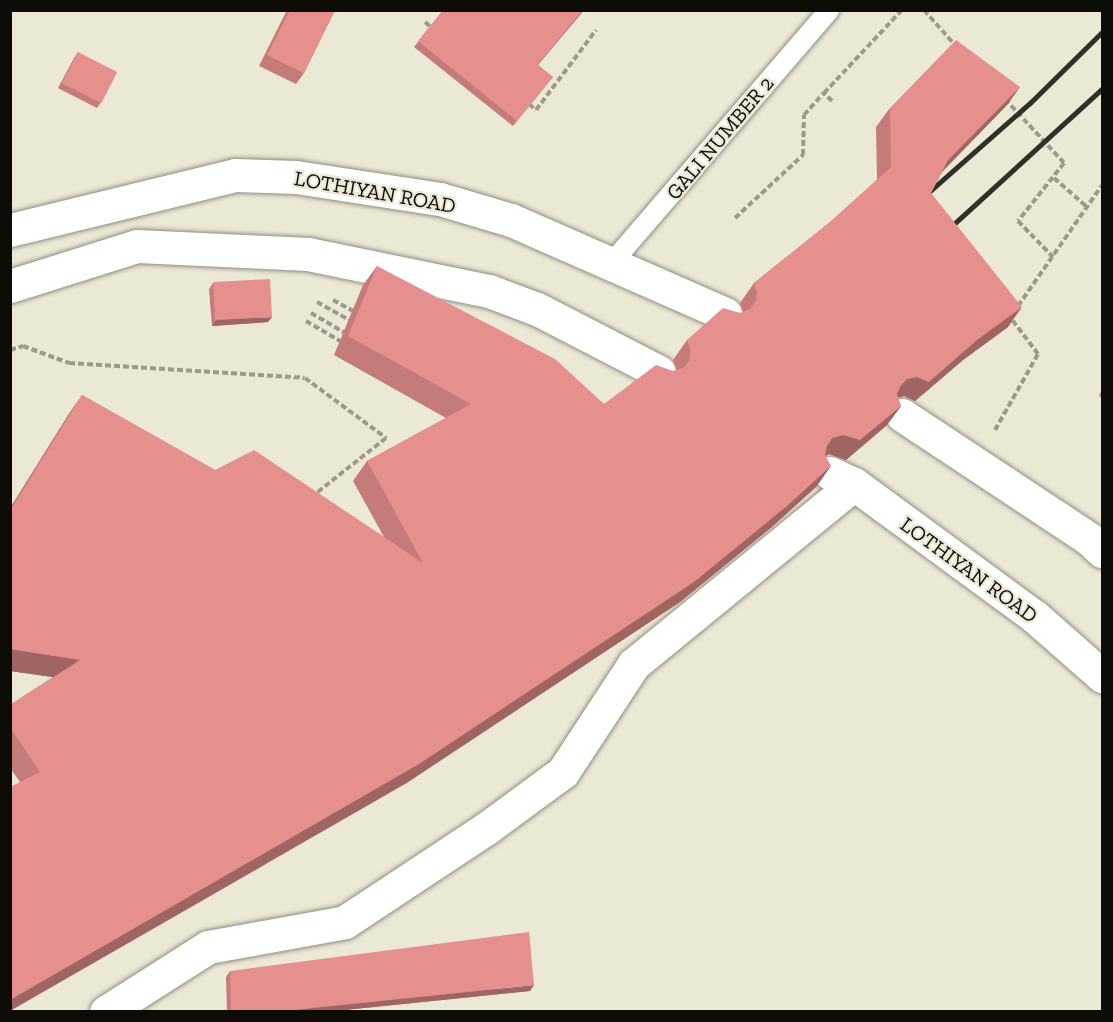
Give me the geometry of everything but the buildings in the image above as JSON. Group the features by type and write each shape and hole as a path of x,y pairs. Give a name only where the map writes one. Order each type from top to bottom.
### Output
{"main road":[{"name":"LOTHIYAN ROAD","path":"10,230 235,176 296,177 440,199 530,228 725,314"},
{"path":"10,286 137,246 308,254 489,291 537,309 659,372"},
{"path":"902,416 1089,539 1102,551"},
{"name":"LOTHIYAN ROAD","path":"106,1011 208,947 345,922 487,828 563,772 634,664 842,479 1034,616 1102,676"}],"lane":[{"name":"GALI NUMBER 2","path":"610,265 829,10"}],"path":[{"path":"735,218 803,155 804,115 902,10"},
{"path":"924,10 957,47 950,53"},
{"path":"425,22 442,36"},
{"path":"520,97 536,110 596,30"},
{"path":"824,93 831,101"},
{"path":"1003,97 1064,163 1018,220 1053,257"},
{"path":"1054,177 1087,207"},
{"path":"975,465 1038,354 1010,317 1102,185"},
{"path":"332,299 362,317"},
{"path":"317,302 358,325"},
{"path":"311,313 352,336"},
{"path":"306,321 346,345"},
{"path":"10,350 23,346 69,363 305,378 386,438 315,494"}],"railway":[{"path":"921,199 1030,103 1102,32"},
{"path":"943,234 1102,89"}]}
